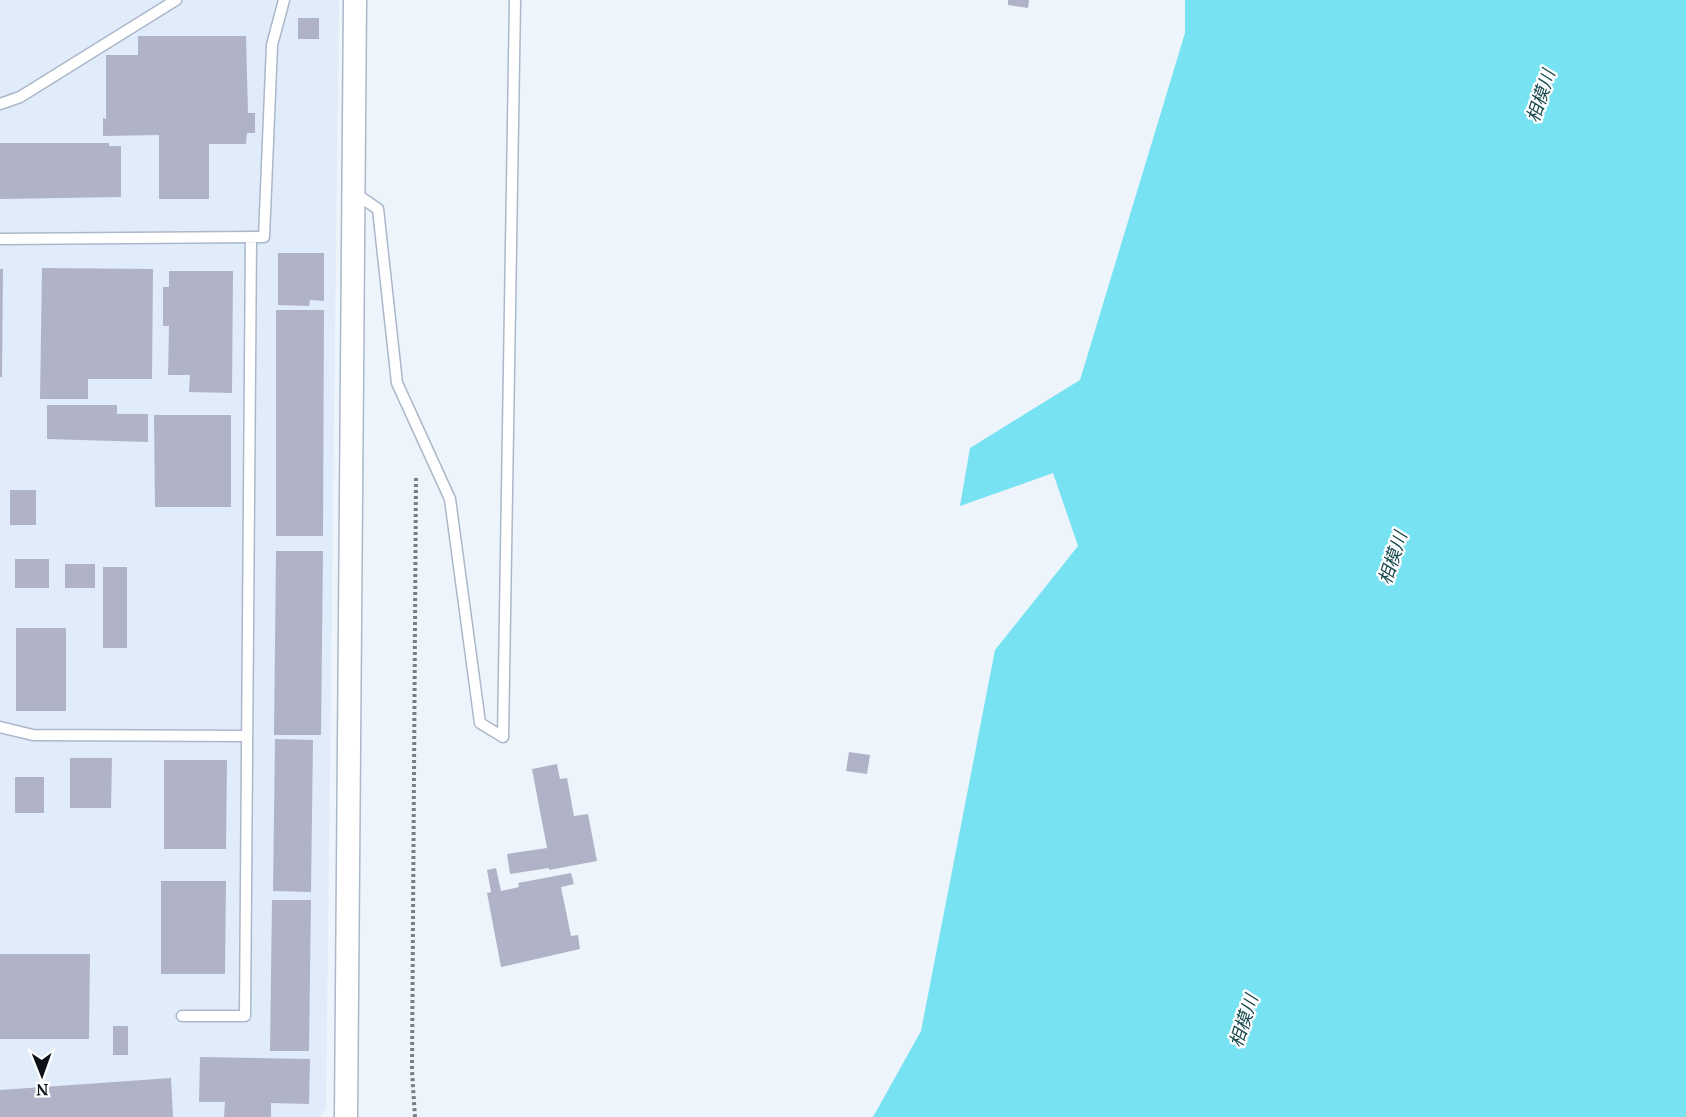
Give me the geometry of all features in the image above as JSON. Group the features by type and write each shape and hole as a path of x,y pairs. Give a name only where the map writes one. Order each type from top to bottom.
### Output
{"street":[{"path":"346,1117 355,0"}],"lane":[{"path":"0,104 20,98 177,0"},
{"path":"0,239 264,237 272,45 284,0"},
{"path":"353,192 378,209 397,382 450,499 480,723 503,737 515,0"},
{"path":"182,1016 245,1016 251,237"},
{"path":"0,727 33,735 247,736"}],"path":[{"path":"415,1117 412,1059 416,473"}],"shaded area":[{"path":"0,0 339,0 326,1108 320,1117 0,1117"}],"water":[{"name":"相模川","path":"1185,0 1686,0 1686,1117 873,1117 921,1031 995,650 1078,546 1053,473 960,506 970,448 1080,380 1185,33"}],"building":[{"path":"1008,0 1029,0 1028,8 1008,5"},
{"path":"298,18 319,18 319,39 298,39"},
{"path":"138,36 246,36 248,113 255,113 255,133 247,133 246,144 209,144 209,199 159,199 159,135 103,136 103,118 106,119 106,55 138,55"},
{"path":"0,143 109,143 109,146 121,146 121,197 0,199"},
{"path":"278,253 324,253 324,301 310,300 309,306 278,305"},
{"path":"42,268 153,269 152,379 88,379 88,399 40,399"},
{"path":"0,269 3,269 2,377 0,377"},
{"path":"169,271 233,271 232,393 189,392 190,375 168,375 169,326 163,326 163,287 169,287"},
{"path":"276,310 324,310 323,536 276,536"},
{"path":"47,405 117,405 117,414 148,414 148,442 47,439"},
{"path":"154,415 231,415 231,507 155,507"},
{"path":"10,490 36,490 36,525 10,525"},
{"path":"276,551 323,551 321,735 274,735"},
{"path":"15,559 49,559 49,588 15,588"},
{"path":"65,564 95,564 95,588 65,588"},
{"path":"103,567 127,567 127,648 103,648"},
{"path":"16,628 66,628 66,711 16,711"},
{"path":"275,739 313,740 311,892 273,891"},
{"path":"849,752 870,755 867,774 846,771"},
{"path":"70,758 112,758 111,808 70,808"},
{"path":"164,760 227,760 226,849 164,849"},
{"path":"557,764 560,779 567,778 574,816 588,814 597,861 549,870 549,868 510,874 507,854 547,848 532,769"},
{"path":"15,777 44,777 44,813 15,813"},
{"path":"496,868 501,891 519,887 518,883 571,873 574,884 561,887 571,936 578,935 580,949 501,967 487,893 491,892 487,870"},
{"path":"161,881 226,881 225,974 161,974"},
{"path":"272,900 311,900 309,1051 270,1051"},
{"path":"0,954 90,954 89,1039 0,1039"},
{"path":"113,1026 128,1026 128,1055 113,1055"},
{"path":"200,1057 310,1059 309,1104 271,1103 271,1117 224,1117 225,1102 199,1102"},
{"path":"171,1078 173,1117 0,1117 0,1090"}]}
